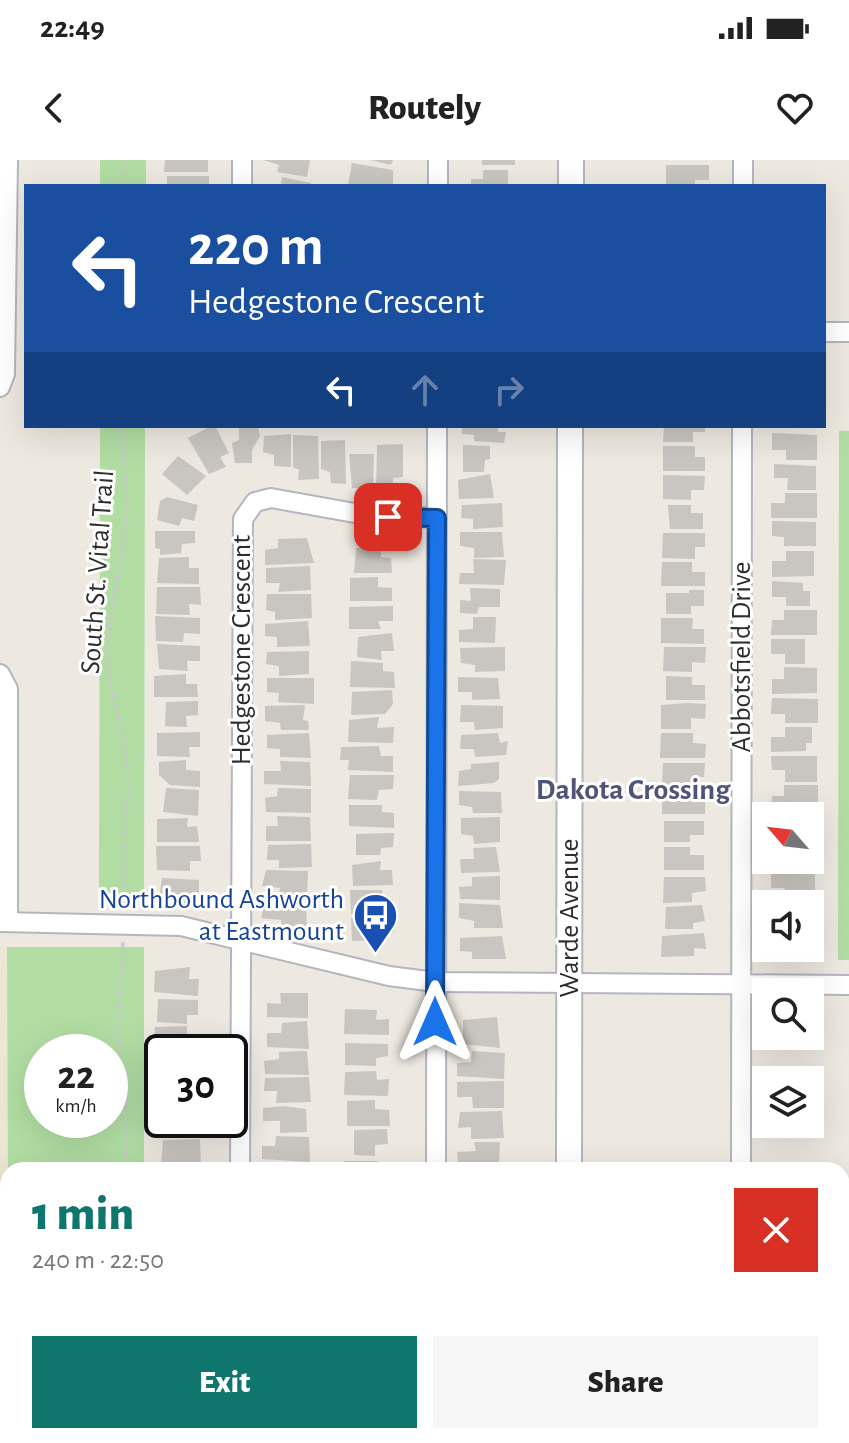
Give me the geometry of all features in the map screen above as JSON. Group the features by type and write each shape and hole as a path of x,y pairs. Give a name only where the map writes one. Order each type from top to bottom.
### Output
{"main road":[{"path":"571,160 571,184"},
{"name":"Warde Avenue","path":"569,1162 570,428"}],"street":[{"path":"0,387 5,374 11,277 8,160"},
{"path":"242,160 242,184"},
{"path":"438,160 438,184"},
{"path":"743,160 743,184"},
{"path":"826,332 849,332"},
{"path":"436,1162 437,428"},
{"name":"Abbotsfield Drive","path":"741,1162 742,428"},
{"name":"Hedgestone Crescent","path":"239,939 244,514 255,502 271,498 366,515 437,518"},
{"path":"0,674 8,689 4,718 4,922 161,923 389,976 435,982 849,985"},
{"path":"239,939 240,1162"}],"path":[{"path":"120,184 125,160"},
{"name":"South St. Vital Trail","path":"121,428 128,509 108,638 109,677 126,751 129,788 124,829 124,910"},
{"path":"123,934 118,1035 127,1113 126,1162"}],"shaded area":[{"path":"0,947 7,947 8,1162 0,1162"}],"green space":[{"path":"100,160 146,160 146,184 100,184"},
{"path":"100,428 145,428 144,897 99,897"},
{"path":"839,431 849,431 849,960 838,960"},
{"path":"7,947 144,947 144,1162 8,1162"}],"building":[{"path":"165,160 208,160 208,172 164,172"},
{"path":"263,160 310,160 307,177 277,172 279,165"},
{"path":"370,160 393,160 391,165"},
{"path":"482,160 515,160 515,165 482,165"},
{"path":"352,163 393,170 393,184 348,184"},
{"path":"666,165 709,165 709,180 695,180 695,184 666,184"},
{"path":"483,170 508,170 508,184 471,184 471,179 483,179"},
{"path":"167,176 209,176 209,184 167,184"},
{"path":"282,177 311,183 311,184 281,184"},
{"path":"207,428 216,428 229,453 220,457 226,467 209,474 188,438"},
{"path":"239,428 258,428 260,436 252,450 252,463 235,463 232,443 239,440"},
{"path":"462,428 498,428 498,432 506,432 504,443 474,441 474,435 462,434"},
{"path":"664,428 705,428 705,432 693,432 693,442 663,442"},
{"path":"772,433 817,435 817,460 786,460 786,450 772,450"},
{"path":"291,434 291,467 274,466 274,455 263,452 264,436"},
{"path":"293,435 318,436 319,479 298,480 299,470 293,467"},
{"path":"345,440 346,484 331,483 330,472 321,469 321,441"},
{"path":"403,444 403,477 393,478 392,490 376,488 377,445"},
{"path":"463,445 490,446 490,459 485,460 484,472 463,472"},
{"path":"663,446 695,446 695,457 705,457 705,471 663,471"},
{"path":"349,454 374,454 373,489 352,488"},
{"path":"178,456 206,476 187,495 162,474"},
{"path":"774,464 816,466 816,490 787,490 788,478 774,478"},
{"path":"490,474 494,498 459,499 458,480"},
{"path":"663,475 705,476 704,490 691,490 691,500 663,499"},
{"path":"785,493 817,493 817,518 771,518 771,503 785,503"},
{"path":"167,497 198,505 194,521 182,518 179,526 157,520 160,501"},
{"path":"502,503 503,527 473,529 473,519 461,518 462,505"},
{"path":"668,505 691,505 691,513 703,513 703,529 670,529"},
{"path":"772,521 816,522 816,546 784,546 784,537 772,536"},
{"path":"155,531 195,531 195,543 182,544 181,553 160,555 160,549 155,548"},
{"path":"460,532 502,532 504,557 474,558 474,548 460,546"},
{"path":"663,533 705,533 705,547 695,547 695,559 662,558"},
{"path":"307,538 314,563 265,565 265,550 278,548 278,539"},
{"path":"381,546 381,557 391,558 392,573 354,573 356,548"},
{"path":"786,551 814,551 814,576 772,577 772,561 786,561"},
{"path":"189,557 189,568 199,568 199,584 157,583 159,558"},
{"path":"473,559 506,560 504,585 459,584 460,573 474,573"},
{"path":"662,562 692,562 692,572 705,572 705,586 661,586"},
{"path":"310,566 311,590 278,592 280,583 266,583 266,568"},
{"path":"378,577 378,587 392,588 392,601 350,601 350,578"},
{"path":"772,581 803,583 803,591 810,591 810,606 786,606 786,597 772,597"},
{"path":"157,587 200,587 201,605 189,604 190,615 156,614"},
{"path":"470,588 500,589 500,607 479,607 477,614 460,613 460,600 471,601"},
{"path":"689,590 704,590 704,606 691,606 691,614 666,614 666,593 689,593"},
{"path":"267,594 311,594 312,618 275,620 275,612 266,610"},
{"path":"393,606 393,621 378,621 381,629 349,629 349,607"},
{"path":"784,610 817,610 817,635 771,635 772,620 784,620"},
{"path":"155,616 200,618 200,634 184,633 183,642 156,641"},
{"path":"473,617 496,617 495,643 459,642 459,630 473,629"},
{"path":"661,618 693,618 692,629 704,629 704,644 661,643"},
{"path":"308,621 310,646 277,647 277,637 265,636 265,624"},
{"path":"392,633 394,651 381,651 382,660 357,657 358,637"},
{"path":"771,639 805,639 805,664 785,664 785,654 771,654"},
{"path":"157,644 200,646 200,661 187,661 188,671 159,669"},
{"path":"505,647 505,671 475,672 475,665 461,663 460,648"},
{"path":"664,647 706,647 705,663 692,662 692,672 663,671"},
{"path":"309,651 309,674 279,676 279,666 266,664 267,652"},
{"path":"351,661 383,663 383,671 394,672 395,688 350,687"},
{"path":"784,667 817,668 817,693 772,694 772,679 784,679"},
{"path":"186,674 186,684 197,684 198,697 154,697 154,676"},
{"path":"666,676 692,677 692,685 705,685 705,700 666,700"},
{"path":"458,677 498,678 500,699 472,700 472,692 458,692"},
{"path":"267,678 314,678 314,704 278,702 279,693 267,692"},
{"path":"392,690 393,704 385,714 351,715 352,692"},
{"path":"772,698 818,699 818,723 785,723 785,714 771,714"},
{"path":"198,701 198,715 186,716 187,727 165,726 166,702"},
{"path":"706,704 705,719 691,718 691,729 661,729 661,705"},
{"path":"305,705 303,720 308,721 309,730 281,730 280,723 265,721 265,706"},
{"path":"461,705 503,706 503,728 475,730 474,722 460,722"},
{"path":"379,717 377,728 394,727 393,743 348,742 349,720"},
{"path":"785,727 812,727 812,743 806,743 806,751 771,752 771,737 785,737"},
{"path":"200,732 200,747 189,747 190,757 157,756 157,733"},
{"path":"309,733 311,758 280,757 280,749 267,748 267,735"},
{"path":"498,733 500,743 508,741 506,755 475,757 474,749 460,749 461,735"},
{"path":"661,733 693,733 693,743 706,744 705,758 660,758"},
{"path":"379,746 381,756 393,756 393,772 348,770 349,760 340,760 341,747"},
{"path":"771,756 817,756 817,782 785,782 785,770 772,770"},
{"path":"186,760 186,770 200,771 200,787 170,785 159,775 159,762"},
{"path":"280,761 310,762 311,786 264,784 264,771 281,771"},
{"path":"499,762 499,779 494,783 458,786 459,771 471,769 471,764"},
{"path":"663,763 705,763 704,777 691,777 691,786 662,786"},
{"path":"350,775 394,775 393,789 379,790 377,800 348,799"},
{"path":"784,785 818,785 818,802 772,802 772,796 784,796"},
{"path":"166,788 199,790 198,816 163,812"},
{"path":"278,788 311,789 311,813 266,812 265,798 277,796"},
{"path":"459,791 501,792 502,813 473,813 472,807 459,805"},
{"path":"662,791 691,791 691,798 705,798 705,814 662,814"},
{"path":"349,805 382,805 382,812 394,813 394,828 349,826"},
{"path":"277,816 310,817 311,841 266,841 266,826 278,826"},
{"path":"500,817 500,842 474,844 473,836 461,834 461,818"},
{"path":"188,818 187,827 197,826 199,842 157,842 157,819"},
{"path":"664,821 704,821 704,835 690,835 690,842 664,842"},
{"path":"394,833 393,847 381,848 380,855 356,855 356,834"},
{"path":"311,844 312,867 279,868 279,860 267,860 268,845"},
{"path":"156,846 200,846 201,861 190,861 190,871 157,870"},
{"path":"496,847 500,872 461,873 460,859 474,859 473,848"},
{"path":"664,847 690,847 690,855 704,855 704,870 664,870"},
{"path":"381,861 380,870 392,870 393,885 353,886 352,865"},
{"path":"266,870 308,871 307,896 279,895 280,888 262,886"},
{"path":"771,874 815,874 815,890 771,888"},
{"path":"500,876 500,900 460,899 459,887 472,886 472,877"},
{"path":"664,877 705,877 706,891 692,893 692,902 663,903"},
{"path":"162,878 199,880 199,896 188,896 187,904 159,899"},
{"path":"350,890 382,890 382,899 393,899 392,914 351,914"},
{"path":"265,903 306,904 307,931 282,927 281,920 261,918"},
{"path":"459,903 500,905 503,928 474,928 474,921 459,918"},
{"path":"702,905 705,921 693,923 693,929 665,929 666,907"},
{"path":"393,917 394,932 381,932 383,940 352,941 351,918"},
{"path":"704,933 706,949 694,948 694,956 661,957 662,936"},
{"path":"502,936 506,959 472,959 472,952 460,951 460,938"},
{"path":"190,967 189,979 199,979 198,996 154,992 155,971"},
{"path":"280,993 308,993 308,1018 267,1017 267,1003 281,1004"},
{"path":"158,999 198,1000 198,1015 187,1015 187,1024 157,1022"},
{"path":"345,1009 377,1010 376,1020 389,1019 389,1035 344,1034"},
{"path":"497,1017 500,1048 463,1044 463,1020"},
{"path":"307,1021 309,1049 267,1047 267,1033 281,1033 282,1023"},
{"path":"187,1026 187,1034 154,1034 155,1027"},
{"path":"345,1043 388,1044 388,1056 376,1058 376,1066 345,1065"},
{"path":"307,1051 309,1075 265,1074 264,1061 279,1059 279,1052"},
{"path":"472,1051 505,1053 504,1079 457,1076 457,1063 471,1062"},
{"path":"376,1071 377,1080 389,1079 388,1096 344,1095 345,1072"},
{"path":"309,1077 311,1102 276,1103 277,1091 264,1091 265,1078"},
{"path":"504,1081 504,1108 473,1108 472,1097 457,1097 457,1082"},
{"path":"375,1100 375,1109 389,1110 390,1126 347,1126 347,1101"},
{"path":"284,1106 306,1109 307,1132 280,1133 280,1121 263,1121 263,1108"},
{"path":"502,1111 504,1138 471,1139 471,1127 458,1128 460,1112"},
{"path":"387,1129 388,1144 375,1145 375,1156 354,1155 354,1130"},
{"path":"276,1136 309,1137 310,1162 262,1159 262,1146 275,1146"},
{"path":"200,1139 201,1162 161,1162 163,1140"},
{"path":"474,1142 500,1142 499,1162 458,1162 457,1152 476,1151"}],"place":[{"name":"Northbound Ashworth at Eastmount","path":"375,955"}],"district":[{"name":"Dakota Crossing","path":"633,790"}],"route":[{"path":"388,517 437,518 435,1022"}]}
